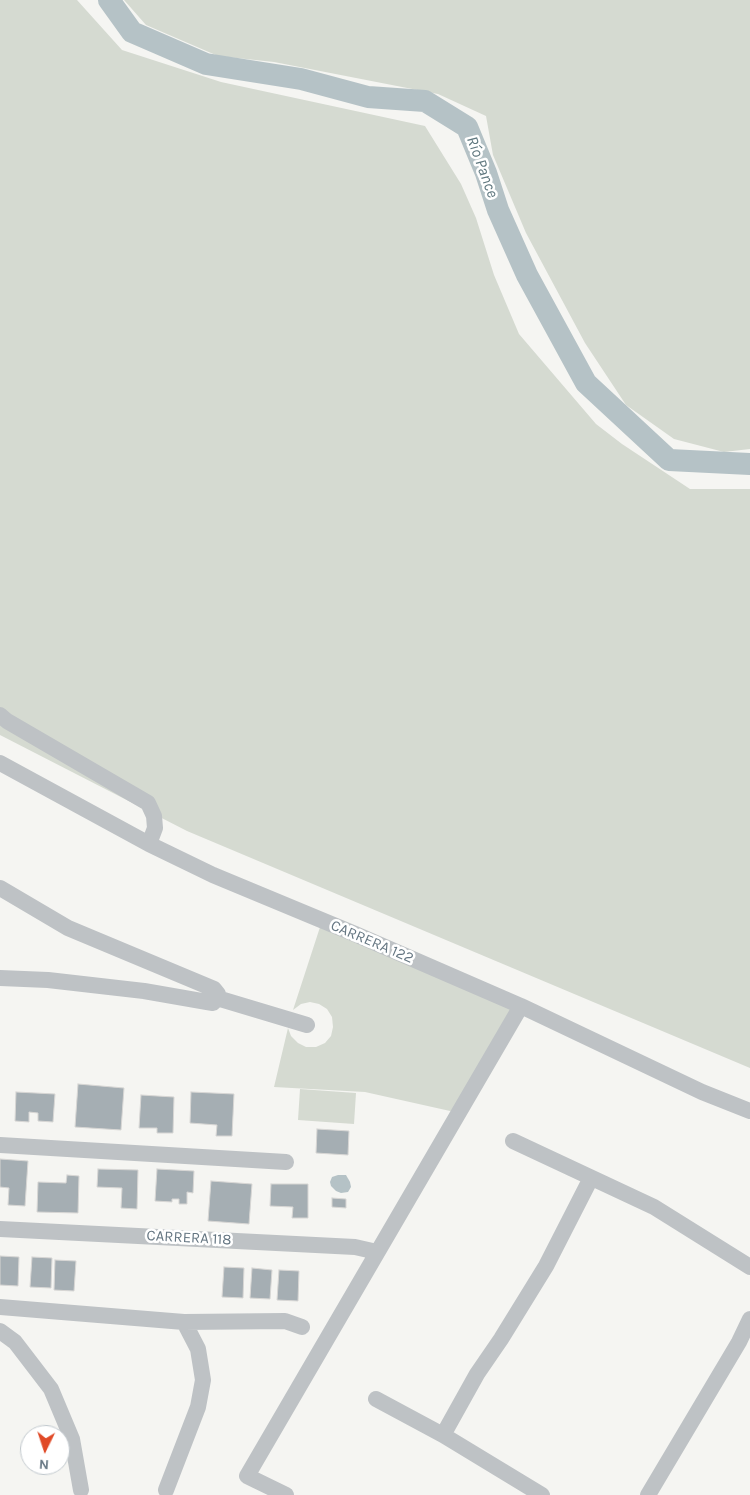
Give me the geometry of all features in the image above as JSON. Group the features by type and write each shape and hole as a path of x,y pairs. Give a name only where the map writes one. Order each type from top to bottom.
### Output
{"street":[{"path":"0,714 7,721 148,802 154,816 155,828 149,844"},
{"name":"CARRERA 122","path":"0,763 149,844 213,875 520,1006 702,1092 750,1111"},
{"path":"0,888 68,928 214,990 218,994 218,998"},
{"path":"0,978 48,980 144,991 213,1003 218,998"},
{"path":"218,998 308,1025"},
{"path":"286,1495 248,1476 520,1006"},
{"path":"513,1141 654,1207 750,1267"},
{"path":"0,1146 286,1162"},
{"path":"443,1435 477,1374 546,1266 591,1178"},
{"name":"CARRERA 118","path":"0,1229 355,1247 377,1252"},
{"path":"0,1308 184,1322 285,1321 302,1327"},
{"path":"648,1495 739,1342 750,1320"},
{"path":"166,1490 198,1407 203,1380 198,1349 184,1322"},
{"path":"0,1331 15,1342 51,1389 72,1439 81,1490"},
{"path":"376,1399 443,1435 542,1495"}],"shaded area":[{"path":"0,0 77,0 122,50 221,82 425,126 461,184 476,218 494,275 519,334 596,424 622,444 690,489 750,489 750,1068 187,831 0,735"},
{"path":"124,0 750,0 750,449 724,452 674,439 626,405 585,343 526,233 493,155 486,116 438,94 274,62 218,56 146,25"},
{"path":"322,921 521,1006 459,1113 365,1092 274,1087 288,1028 291,1036 298,1043 306,1047 316,1047 325,1043 331,1036 333,1027 332,1017 327,1009 319,1004 310,1002 301,1004 293,1010"},
{"path":"300,1089 356,1093 354,1124 298,1120"},
{"path":"346,1175 351,1187 348,1192 341,1193 331,1186 332,1177"}],"building":[{"path":"78,1084 124,1088 121,1130 75,1127"},
{"path":"16,1092 55,1094 53,1122 38,1121 38,1113 29,1112 29,1122 15,1121"},
{"path":"191,1092 234,1094 232,1136 216,1136 217,1125 190,1123"},
{"path":"141,1095 174,1097 173,1133 157,1133 157,1128 139,1128"},
{"path":"317,1129 349,1131 348,1155 316,1153"},
{"path":"0,1159 28,1161 25,1206 8,1205 9,1188 0,1187"},
{"path":"98,1169 138,1170 137,1209 121,1208 122,1188 97,1187"},
{"path":"157,1169 194,1171 193,1193 187,1192 187,1204 179,1204 179,1199 172,1199 172,1202 155,1201"},
{"path":"67,1175 79,1176 78,1213 37,1212 38,1182 66,1183"},
{"path":"211,1181 252,1184 249,1224 208,1221"},
{"path":"271,1184 308,1184 308,1218 292,1218 293,1207 270,1206"},
{"path":"332,1198 346,1199 346,1208 332,1207"},
{"path":"0,1256 19,1257 18,1286 0,1285"},
{"path":"32,1257 52,1258 51,1288 30,1287"},
{"path":"55,1260 76,1261 74,1291 54,1290"},
{"path":"224,1267 244,1268 243,1298 222,1297"},
{"path":"252,1268 272,1270 270,1299 250,1298"},
{"path":"279,1270 299,1271 298,1301 277,1300"}],"waterway":[{"name":"Río Pance","path":"109,0 132,32 206,64 301,79 368,97 425,101 467,127 486,173 498,210 527,275 586,383 669,460 750,464"}]}
